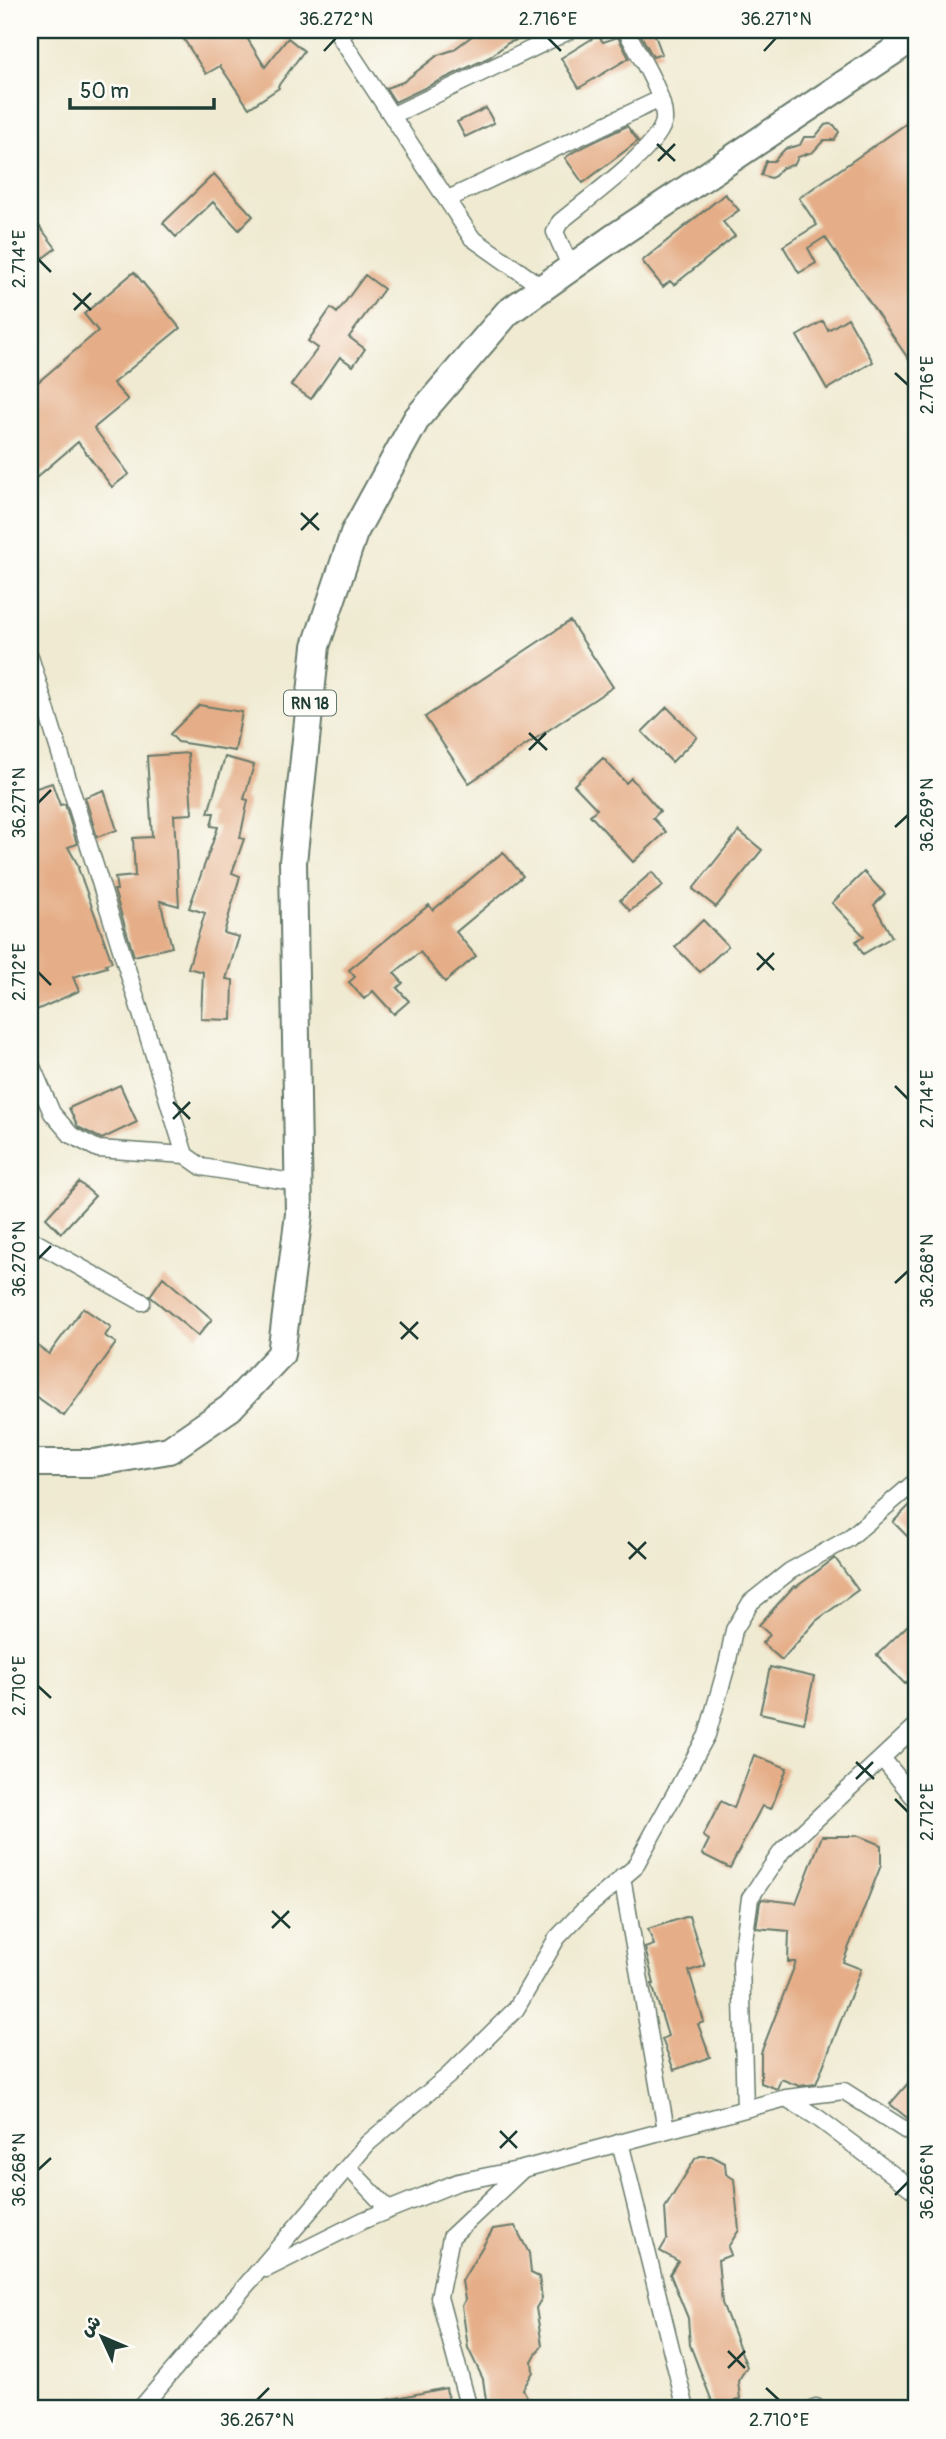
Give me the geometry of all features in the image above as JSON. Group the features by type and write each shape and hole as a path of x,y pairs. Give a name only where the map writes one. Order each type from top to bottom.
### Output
{"main road":[{"name":"RN 18","path":"30,1463 94,1463 169,1450 230,1408 281,1354 299,1214 293,862 316,646 354,533 416,418 507,313 916,36"}],"street":[{"path":"348,30 340,37 472,238 543,288"},
{"path":"393,115 571,30"},
{"path":"571,268 555,232 560,222 654,141 664,121 660,99 626,30"},
{"path":"448,199 660,99"},
{"path":"30,657 185,1155"},
{"path":"30,1062 52,1113 71,1135 98,1149 185,1155 202,1167 298,1182"},
{"path":"30,1239 142,1302"},
{"path":"143,2408 368,2143 448,2076 516,2009 557,1938 583,1911 634,1868 707,1735 734,1630 751,1602 790,1571 848,1539 916,1481"},
{"path":"745,2109 741,1962 750,1898 782,1851 916,1726"},
{"path":"882,1758 916,1800"},
{"path":"622,1877 666,2130"},
{"path":"257,2274 364,2220 458,2182 523,2169 786,2098 844,2091 916,2137"},
{"path":"786,2098 818,2118 916,2192"},
{"path":"620,2142 686,2409"},
{"path":"348,2167 388,2210"},
{"path":"469,2409 439,2297 451,2238 523,2169"}],"building":[{"path":"178,30 242,30 265,67 288,38 304,51 279,88 249,108 220,66 206,74"},
{"path":"480,30 541,32 508,43 490,57 395,102 386,88 403,82 438,55 453,50"},
{"path":"638,30 653,30 662,54 653,57"},
{"path":"598,35 603,42 618,37 629,58 579,88 561,58"},
{"path":"486,108 494,123 465,137 457,122"},
{"path":"916,117 916,370 825,237 808,248 816,263 799,273 783,246 817,225 799,198"},
{"path":"829,124 834,125 839,132 834,140 824,140 813,152 798,157 795,164 782,168 771,178 761,175 766,161 774,161 785,149 800,145 804,137 815,137"},
{"path":"627,126 638,141 583,183 565,158"},
{"path":"214,174 253,216 239,230 213,202 176,237 163,223"},
{"path":"725,194 739,210 723,222 735,236 674,285 670,281 663,287 642,261"},
{"path":"30,214 56,248 30,268"},
{"path":"134,272 180,328 113,383 128,400 94,428 129,474 112,487 78,442 30,483 30,389 98,331 84,314"},
{"path":"365,275 384,289 349,337 365,349 353,366 340,357 311,399 291,385 318,348 308,341 331,308 337,313"},
{"path":"848,318 873,362 827,389 797,336 823,321 828,330"},
{"path":"570,621 613,687 469,783 425,717"},
{"path":"199,705 242,712 235,751 178,742 170,734"},
{"path":"667,707 697,737 672,762 642,732"},
{"path":"188,753 192,814 174,815 179,906 160,901 172,947 134,956 114,890 117,890 115,878 135,876 133,838 152,837 147,756"},
{"path":"225,757 254,765 244,799 248,800 240,838 244,839 232,873 240,876 224,933 239,937 226,979 233,980 232,1020 201,1019 203,972 188,968 205,913 189,908 218,827 211,826 214,813 208,813"},
{"path":"603,758 626,783 631,778 660,811 653,818 666,832 633,862 590,815 597,809 574,785"},
{"path":"52,783 60,805 65,804 77,844 68,847 79,867 112,962 106,964 107,967 73,977 79,991 30,1013 30,790"},
{"path":"104,790 117,830 97,837 85,797"},
{"path":"739,831 762,850 716,907 693,889"},
{"path":"503,852 523,876 456,932 476,956 445,982 420,952 394,973 403,983 397,988 409,1001 394,1014 373,991 364,999 349,982 355,977 349,970 429,905 433,910"},
{"path":"652,872 663,886 630,911 620,900"},
{"path":"864,872 885,894 874,905 892,937 863,954 856,941 864,936 832,903"},
{"path":"703,920 728,946 700,972 675,947"},
{"path":"120,1085 137,1122 102,1139 78,1127 69,1108"},
{"path":"79,1182 95,1196 61,1233 46,1218"},
{"path":"163,1277 212,1319 198,1336 150,1296"},
{"path":"83,1308 111,1327 105,1336 116,1343 64,1416 30,1392 30,1340 49,1354"},
{"path":"916,1499 916,1545 893,1522"},
{"path":"835,1558 858,1590 816,1621 782,1660 762,1643 770,1635 759,1625 794,1586"},
{"path":"916,1617 916,1673 905,1684 877,1655"},
{"path":"770,1667 814,1677 804,1723 760,1713"},
{"path":"754,1755 787,1768 771,1809 762,1806 730,1868 702,1854 709,1840 703,1836 721,1801 734,1808"},
{"path":"822,1836 859,1836 881,1845 881,1865 843,1962 861,1969 816,2084 799,2086 781,2079 777,2089 761,2083 761,2053 796,1962 788,1962 789,1931 756,1928 760,1902 762,1899 796,1903"},
{"path":"689,1916 705,1966 689,1971 704,2022 698,2024 710,2057 674,2070 662,2039 668,2036 652,1984 645,1948 654,1945 648,1929"},
{"path":"916,2074 916,2125 890,2104"},
{"path":"712,2156 725,2163 726,2174 734,2179 739,2230 728,2247 731,2255 718,2260 722,2303 747,2367 738,2381 740,2399 715,2409 690,2345 688,2318 670,2274 678,2261 660,2251 667,2239 665,2208 695,2159"},
{"path":"515,2226 529,2253 531,2273 539,2277 542,2298 536,2308 542,2345 532,2361 533,2372 523,2389 533,2409 482,2409 486,2400 483,2379 468,2348 462,2306 465,2300 462,2281 493,2229"},
{"path":"446,2388 450,2409 378,2409 377,2402"}]}
